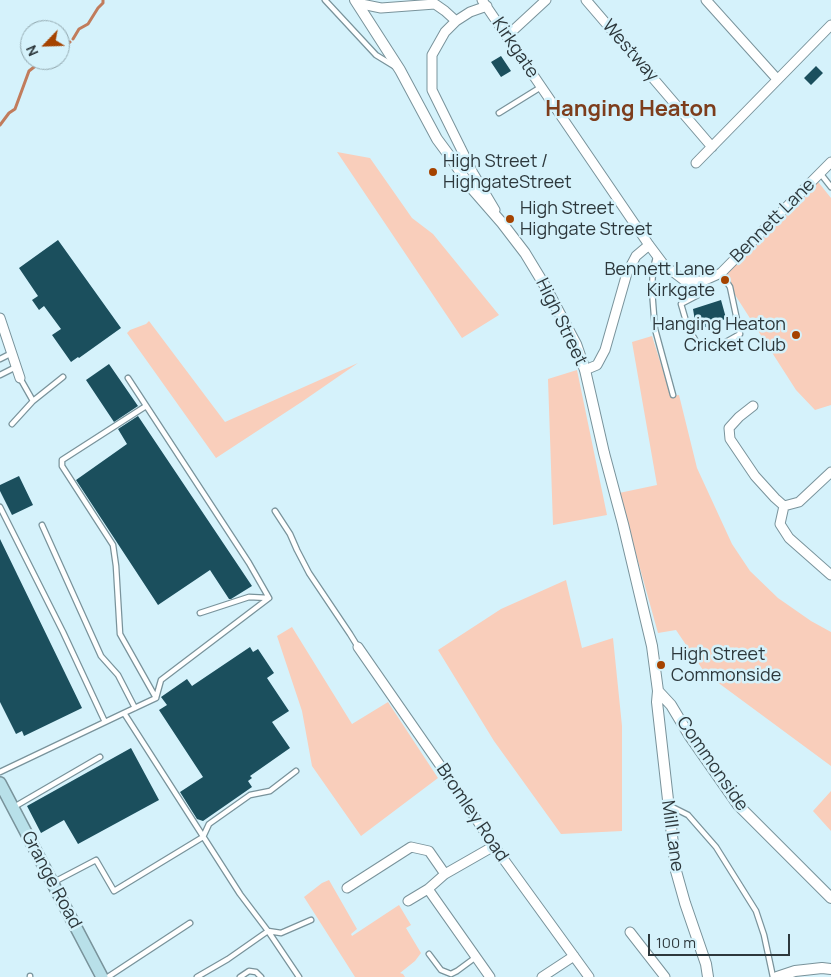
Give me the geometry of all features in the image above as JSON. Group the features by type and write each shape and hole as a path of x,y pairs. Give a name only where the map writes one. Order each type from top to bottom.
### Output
{"main road":[{"name":"Grange Road","path":"0,783 102,977"}],"street":[{"path":"507,36 546,0"},
{"name":"Westway","path":"586,0 712,147"},
{"path":"706,0 778,79"},
{"name":"High Street","path":"356,1 400,70 437,139 468,184 525,253 576,344 585,370 604,453 624,524 652,646 658,691"},
{"path":"356,1 381,8 435,4 456,21"},
{"path":"484,3 456,21 445,32 432,54 432,90 473,173 502,223"},
{"name":"Kirkgate","path":"484,3 649,245 664,264 684,281"},
{"path":"696,163 831,25"},
{"name":"Bennett Lane","path":"684,281 704,281 721,273 831,162"},
{"path":"585,370 597,365 605,350 628,273 636,256 649,245"},
{"path":"0,318 20,378"},
{"path":"753,406 729,428 730,440 755,476 784,506"},
{"path":"784,506 799,502 831,472"},
{"path":"784,506 780,524 789,538 831,574"},
{"name":"Bromley Road","path":"358,647 494,846 589,977"},
{"name":"Mill Lane","path":"658,691 657,702 676,871 706,964 708,977"},
{"name":"Commonside","path":"658,691 671,705 689,735 738,805 831,898"},
{"path":"408,901 428,889 445,874 494,846"},
{"path":"344,887 411,847 428,851 445,874"},
{"path":"428,889 490,977"},
{"path":"630,932 665,977"},
{"path":"542,977 574,956"},
{"path":"775,977 795,971 831,969"}],"lane":[{"path":"324,0 376,55 400,70"},
{"path":"499,113 542,87"},
{"path":"820,174 831,187"},
{"path":"657,255 653,269 652,290 655,329 673,395"},
{"path":"697,281 702,293 681,304 688,328 699,346 716,348 740,334 730,287 721,273"},
{"path":"0,359 12,353"},
{"path":"0,374 16,367"},
{"path":"12,424 33,401 63,377"},
{"path":"20,378 33,401"},
{"path":"128,378 249,563 269,598"},
{"path":"146,406 62,460 62,466 113,544 120,634 156,698"},
{"path":"0,507 106,722"},
{"path":"275,511 290,534 309,573 358,647"},
{"path":"42,525 101,656 118,675 136,708"},
{"path":"200,613 249,597 269,598"},
{"path":"0,772 156,698 161,680 269,598"},
{"path":"124,714 240,894 299,977"},
{"path":"13,807 100,757"},
{"path":"52,883 96,860 114,891 203,837 209,824 242,800 250,795 270,791 296,771"},
{"path":"668,805 688,815 716,847 751,903 760,922 775,977"},
{"path":"197,977 228,959 268,931 281,933 311,920"},
{"path":"108,977 190,924"},
{"path":"429,954 441,970 451,974 476,957"},
{"path":"240,977 249,972 256,972 261,977"}],"shaded area":[{"path":"337,152 370,158 412,218 433,234 499,315 462,338"},
{"name":"Hanging Heaton Cricket Club","path":"815,178 831,198 831,405 815,410 796,390 721,273"},
{"path":"149,321 225,422 358,363 216,458 127,333"},
{"path":"652,336 671,396 679,395 697,468 732,544 750,571 778,598 811,621 831,632 831,766 705,673 676,630 658,633 619,493 657,485 632,342"},
{"path":"577,370 607,515 553,525 548,379"},
{"path":"566,580 582,648 613,638 622,726 622,831 561,834 494,741 438,650 501,609"},
{"path":"292,627 352,724 388,702 438,778 361,836 312,766 302,711 277,636"},
{"path":"831,791 831,831 813,811"},
{"path":"329,880 357,929 351,934 352,936 399,905 411,925 406,928 421,953 415,961 400,973 405,977 355,977 304,897"}],"building":[{"path":"501,56 511,71 501,77 491,62"},
{"path":"816,66 823,73 811,85 804,78"},
{"path":"58,240 121,328 71,362 52,335 61,329 44,306 39,310 32,300 38,296 19,268"},
{"path":"721,300 726,318 723,320 717,319 716,324 708,328 703,326 699,320 695,321 693,309"},
{"path":"109,364 138,406 114,422 86,380"},
{"path":"138,416 252,586 231,599 229,599 210,570 158,605 76,480 127,444 118,429"},
{"path":"19,476 33,505 12,515 0,491 0,485"},
{"path":"0,539 82,708 24,736 22,731 16,734 0,702"},
{"path":"250,647 253,652 258,649 274,673 267,678 289,711 272,722 290,748 250,776 252,778 248,781 252,787 203,821 197,819 180,792 203,777 159,710 167,705 161,697 187,679 192,686"},
{"path":"131,748 159,800 78,844 64,820 41,833 27,806"}],"waterway":[{"path":"73,39 79,29 88,24 103,3 103,0"},
{"path":"0,125 9,113 15,109 30,70"}],"place":[{"name":"High Street / HighgateStreet","path":"433,172"},
{"name":"High Street Highgate Street","path":"510,219"},
{"name":"Bennett Lane Kirkgate","path":"725,280"},
{"name":"Hanging Heaton Cricket Club","path":"796,335"},
{"name":"High Street Commonside","path":"661,665"}],"district":[{"name":"Hanging Heaton","path":"631,110"}]}
